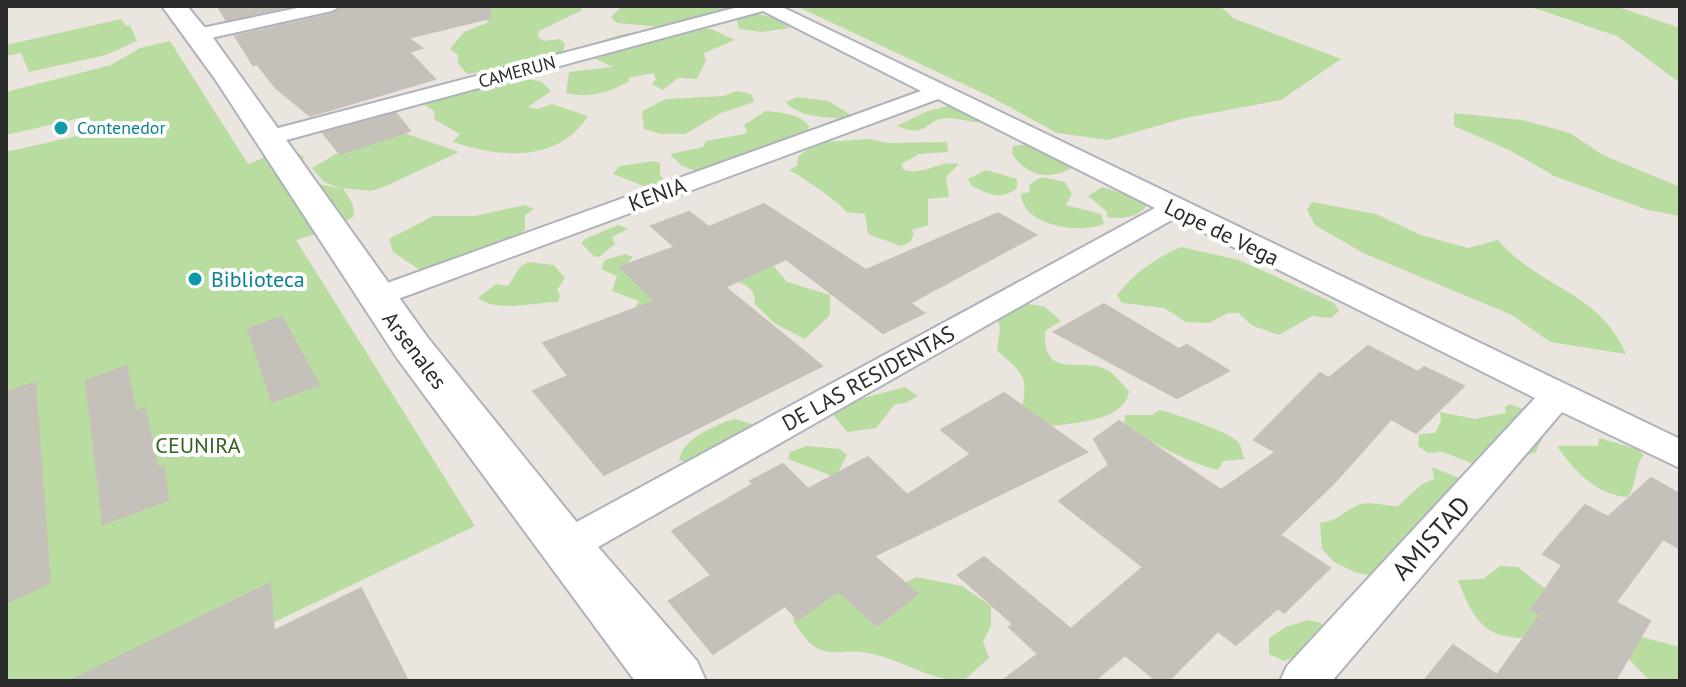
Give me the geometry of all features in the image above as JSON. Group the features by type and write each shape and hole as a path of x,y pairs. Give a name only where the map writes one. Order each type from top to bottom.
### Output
{"main road":[{"name":"Arsenales","path":"186,20 271,137 376,297 563,548 674,681"}],"street":[{"path":"186,20 332,6"},
{"name":"Lope de Vega","path":"765,6 1680,455"},
{"name":"CAMERUN","path":"271,137 765,6"},
{"name":"KENIA","path":"376,297 938,92"},
{"name":"DE LAS RESIDENTAS","path":"563,548 1174,208"},
{"name":"AMISTAD","path":"1303,681 1558,394"}],"green space":[{"path":"481,6 581,6 582,10 539,31 538,37 544,41 560,39 565,44 563,53 539,64 467,74 458,63 458,55 450,49 464,32 489,22 480,16"},
{"path":"622,6 750,6 674,28 617,23 611,17"},
{"path":"796,6 1220,6 1233,18 1341,59 1281,100 1185,118 1108,140 1057,133 991,97"},
{"path":"1528,6 1616,6 1680,28 1680,83 1617,36"},
{"path":"755,13 779,19 790,28 762,32 739,29 737,20"},
{"path":"121,19 126,26 130,25 137,41 106,55 29,72 21,53 6,56 6,45"},
{"path":"711,29 735,40 704,53 706,60 697,79 678,78 663,90 652,84 656,79 653,73 628,78 630,81 599,93 566,93 569,72 613,67 585,54 605,40 645,31"},
{"name":"CEUNIRA","path":"170,41 248,164 270,155 300,154 304,157 301,169 306,181 341,189 324,182 312,168 350,146 404,133 459,152 384,187 371,191 343,188 353,205 354,216 336,228 296,240 475,526 151,681 6,681 6,152 94,132 89,116 6,135 6,92 111,65 140,48"},
{"path":"502,77 541,81 551,91 528,107 538,109 552,104 588,116 576,131 561,142 527,153 508,153 453,142 460,134 435,120 434,111 422,103"},
{"path":"737,91 751,94 754,102 721,113 685,134 662,134 644,129 642,111 666,99 723,96"},
{"path":"797,97 828,101 851,115 839,118 805,114 786,102"},
{"path":"959,103 992,122 946,118 915,131 897,126 925,112"},
{"path":"766,111 800,118 809,126 805,135 701,173 682,166 670,154 703,147 706,141 744,134 747,131 744,125"},
{"path":"1454,113 1522,120 1570,133 1603,155 1680,187 1680,216 1648,210 1554,176 1511,151 1454,126"},
{"path":"869,139 888,143 947,142 948,152 919,154 901,164 904,170 918,171 944,164 959,164 946,177 949,197 928,199 928,225 912,230 914,234 910,242 901,246 868,234 865,214 846,212 811,183 789,170 797,166 798,157 812,146"},
{"path":"1039,143 1078,164 1060,173 1042,175 1026,168 1012,154 1013,146"},
{"path":"653,161 660,163 660,175 666,184 646,187 613,174 620,166"},
{"path":"986,170 1017,179 1017,188 1000,195 989,194 972,186 968,179"},
{"path":"1042,177 1065,182 1072,194 1066,205 1101,214 1104,224 1068,228 1042,221 1031,214 1021,194 1029,192 1030,184"},
{"path":"1102,187 1149,201 1142,211 1132,216 1107,217 1107,212 1088,196"},
{"path":"1312,202 1376,214 1421,235 1468,248 1498,240 1532,270 1601,316 1626,354 1550,342 1512,315 1363,253 1315,225 1307,210"},
{"path":"525,205 534,209 525,215 525,230 440,268 420,270 393,252 389,239 433,216 475,216"},
{"path":"618,225 628,229 612,237 615,244 599,257 595,257 581,243 585,239"},
{"path":"1181,247 1239,260 1334,303 1339,311 1331,318 1312,316 1279,335 1253,326 1238,313 1228,313 1209,323 1186,322 1164,308 1122,303 1117,295 1130,280 1154,261"},
{"path":"625,254 633,257 625,266 626,274 676,290 644,312 635,308 639,301 612,291 617,276 601,269 605,260"},
{"path":"528,262 554,265 565,278 557,290 560,295 558,302 506,306 478,298 496,284 508,286 520,267"},
{"path":"773,265 787,282 830,295 830,315 805,339 774,323 755,304 748,287 718,276"},
{"path":"1020,302 1045,307 1061,321 1045,331 1046,346 1056,362 1095,366 1108,371 1129,391 1125,402 1104,416 1075,423 1034,428 1020,417 1023,380 1015,367 997,351 1000,329 997,316"},
{"path":"905,387 918,396 906,403 895,404 876,428 847,432 833,414 838,405"},
{"path":"1510,404 1527,411 1542,428 1542,439 1535,453 1479,466 1443,452 1428,453 1418,446 1419,434 1435,433 1441,421 1440,412 1475,419 1506,413 1505,407"},
{"path":"1160,410 1225,433 1239,444 1245,459 1223,461 1218,470 1181,457 1124,428 1125,415 1152,415"},
{"path":"734,419 752,424 753,429 692,464 679,460 681,452 693,439"},
{"path":"1599,438 1637,449 1644,455 1628,497 1606,492 1587,480 1557,446 1598,446"},
{"path":"807,446 840,449 847,455 838,473 832,476 788,459 790,452"},
{"path":"1432,467 1464,480 1444,527 1447,550 1368,575 1354,572 1333,561 1322,549 1320,523 1364,503 1398,506 1421,485 1434,479"},
{"path":"1500,566 1518,567 1559,600 1543,638 1498,634 1488,629 1472,611 1458,580 1483,579"},
{"path":"916,577 962,586 991,606 991,626 983,641 989,658 963,681 938,677 874,654 818,649 793,621 797,604 812,592 904,583"},
{"path":"1308,620 1321,623 1330,633 1306,652 1284,661 1269,654 1269,638 1286,627"},
{"path":"1642,637 1680,647 1680,681 1650,681 1629,659 1629,651"}],"building":[{"path":"218,6 292,6 226,20"},
{"path":"344,6 489,6 490,18 408,38 422,48 409,52 435,79 310,116 276,88 257,64 253,65 235,36 333,14"},
{"path":"396,113 410,131 340,154 323,133"},
{"path":"764,204 866,270 998,213 1036,235 910,303 924,313 883,333 786,259 725,287 822,366 604,475 533,391 568,376 543,343 655,301 620,267 675,247 651,226 689,212 709,227"},
{"path":"1104,304 1179,349 1187,345 1229,371 1177,398 1054,332"},
{"path":"282,317 319,385 272,402 248,329"},
{"path":"1368,346 1418,372 1424,367 1464,386 1416,433 1391,419 1335,482 1280,535 1330,568 1284,613 1278,608 1236,645 1218,631 1168,681 1157,681 1125,655 1094,681 1002,681 1038,654 1009,627 1013,624 958,575 984,557 1071,629 1143,567 1059,501 1109,465 1094,439 1119,421 1221,490 1276,452 1254,440 1320,373 1329,378"},
{"path":"126,366 136,412 145,408 158,469 164,466 168,500 103,524 86,381"},
{"path":"35,383 50,583 6,603 6,392"},
{"path":"1004,393 1087,452 874,556 918,594 877,626 838,591 798,620 785,606 713,654 669,601 711,575 672,531 753,484 750,481 783,464 808,489 868,457 907,495 971,454 941,430"},
{"path":"1651,478 1680,494 1680,549 1663,539 1616,602 1650,621 1615,681 1424,681 1453,645 1497,675 1540,615 1531,610 1562,565 1543,554 1585,505 1608,517"},
{"path":"270,583 274,631 361,588 408,681 70,681"}],"place":[{"name":"Contenedor","path":"61,128"},
{"name":"Biblioteca","path":"195,279"}]}
